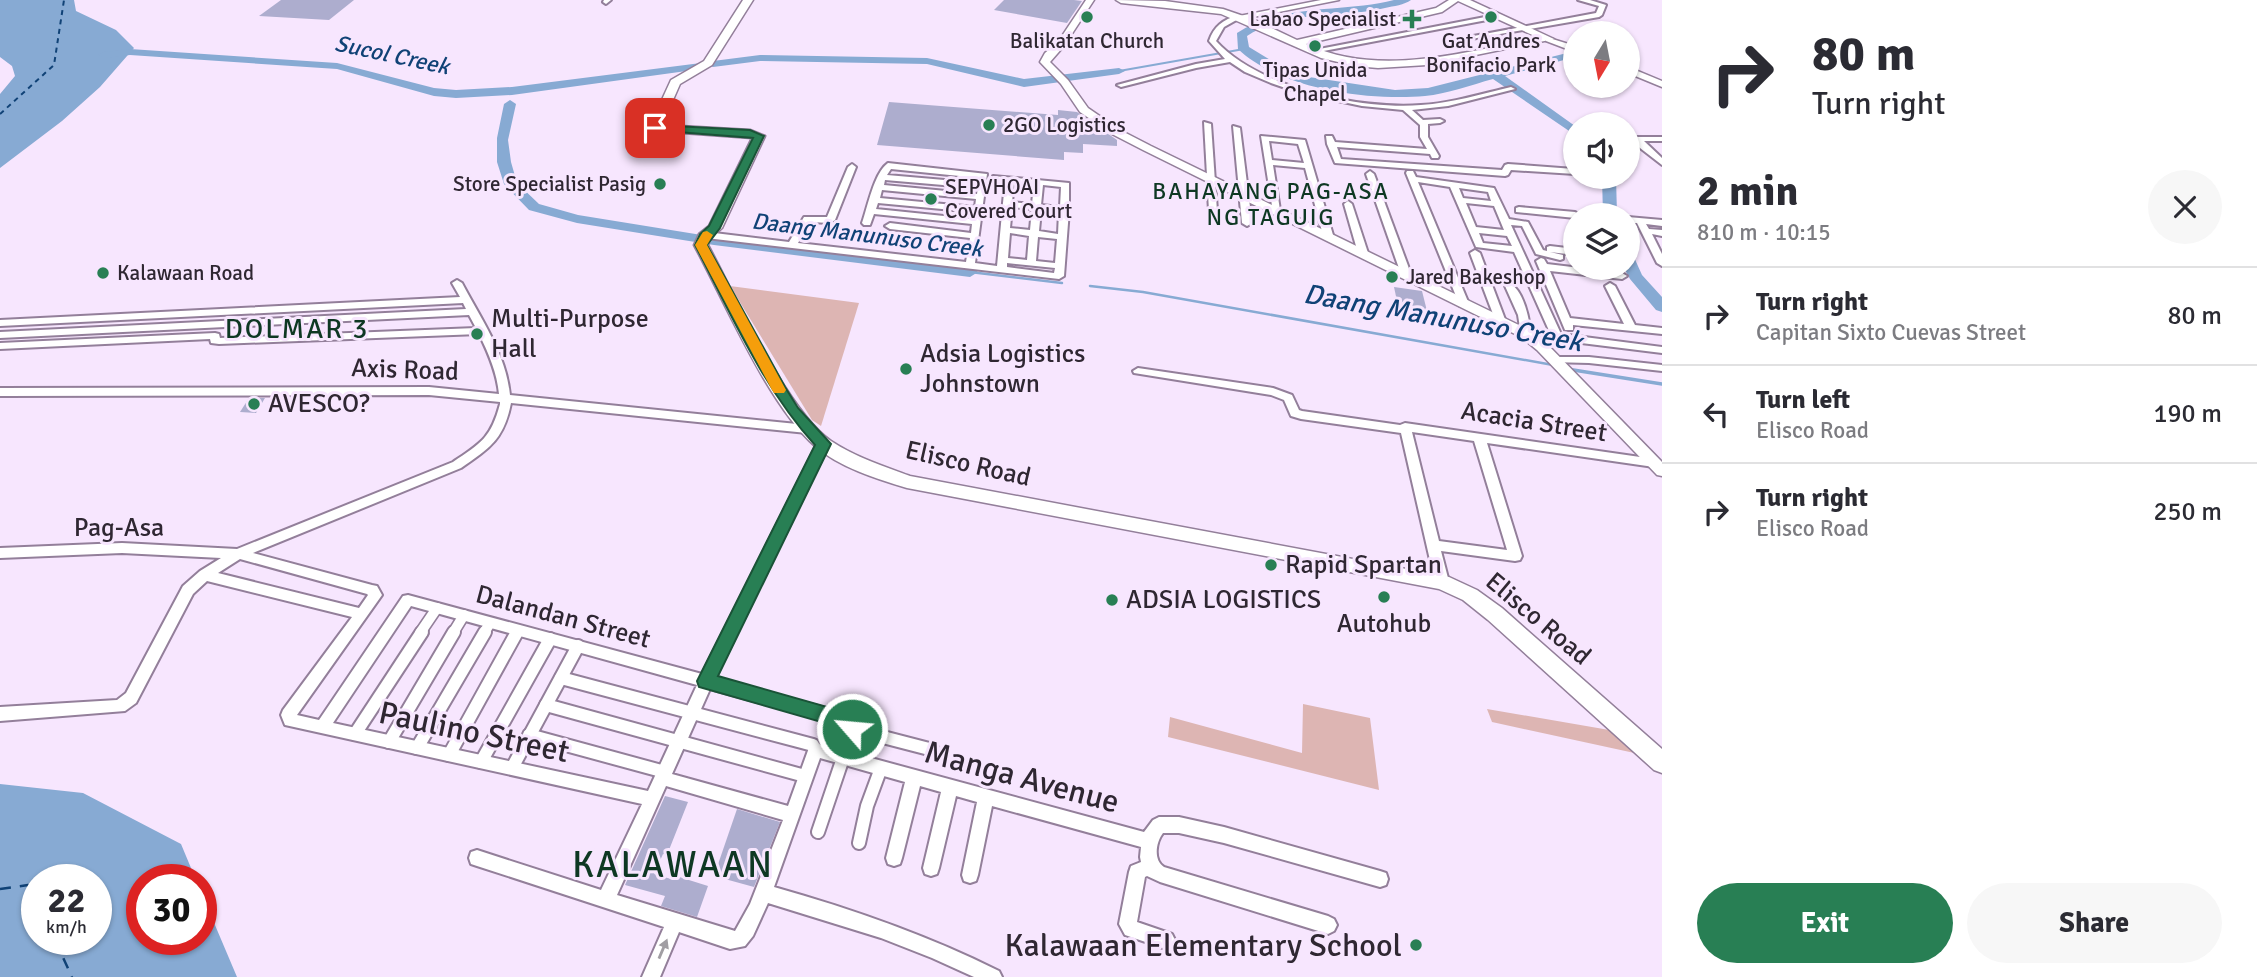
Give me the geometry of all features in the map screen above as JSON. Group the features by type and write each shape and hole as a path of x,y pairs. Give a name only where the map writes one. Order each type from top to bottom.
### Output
{"main road":[{"path":"704,238 715,228 759,136 658,129 655,124 675,82 708,63 748,0"},
{"path":"1121,0 1202,7 1238,17 1313,51 1352,63 1403,64 1549,39"},
{"path":"1298,43 1439,10 1454,0"},
{"path":"1462,0 1501,15 1549,39"},
{"name":"Elisco Road","path":"704,238 701,245 778,387 807,429 823,444 846,458 907,482 1443,582 1470,596 1495,614 1662,763"}],"street":[{"path":"1090,0 1061,44 1046,59 1046,64 1077,103 1096,119 1147,148 1328,235 1531,338 1658,467"},
{"path":"1335,0 1238,17 1214,30 1212,41 1219,52 1230,61 1275,83 1315,94 1405,108 1511,89"},
{"path":"1490,49 1471,37 1597,16 1603,5 1581,0"},
{"path":"1313,51 1501,15"},
{"path":"1549,39 1563,44"},
{"path":"1121,85 1196,66 1230,61"},
{"path":"1640,75 1662,84"},
{"path":"1405,108 1424,124 1424,137 1441,169"},
{"path":"1422,122 1440,121"},
{"path":"1208,124 1213,211"},
{"path":"1236,128 1247,223"},
{"path":"1276,210 1264,138 1302,142 1328,235"},
{"path":"1640,139 1662,139"},
{"path":"1433,152 1330,141 1338,162 1504,173 1508,167 1563,171"},
{"path":"1640,144 1660,158"},
{"path":"1268,162 1309,166"},
{"path":"867,223 881,177 890,166 983,181 970,266"},
{"path":"792,244 807,219 830,219 852,167"},
{"path":"1408,167 1464,304"},
{"path":"1370,174 1406,274"},
{"path":"996,178 1065,185 1060,271"},
{"path":"1002,265 1010,179"},
{"path":"1413,179 1450,183 1454,186 1490,187 1557,337"},
{"path":"1031,263 1039,182"},
{"path":"1454,186 1481,246 1518,250"},
{"path":"878,187 981,197"},
{"path":"874,200 979,210"},
{"path":"1460,200 1496,204"},
{"path":"1007,204 1065,210"},
{"path":"1348,204 1363,253"},
{"path":"1560,257 1541,254 1536,248 1518,206 1563,213"},
{"path":"871,211 977,222"},
{"path":"1504,221 1525,224"},
{"path":"1640,221 1662,223"},
{"path":"1640,221 1646,232 1657,242 1662,263"},
{"path":"890,226 975,236"},
{"path":"1005,230 1062,237"},
{"path":"1473,230 1510,233"},
{"path":"1646,232 1662,233"},
{"path":"704,238 792,244 970,266 1031,263 1060,271"},
{"path":"1536,248 1563,251"},
{"path":"1475,253 1501,322"},
{"path":"1563,267 1542,264 1573,339"},
{"path":"1002,265 1060,271"},
{"path":"0,714 120,706 131,698 188,590 205,575 238,554 470,458 498,430 507,398 498,365 457,284"},
{"path":"1510,286 1531,338"},
{"path":"1610,286 1631,328"},
{"path":"0,323 465,300"},
{"path":"229,312 215,336 215,341 483,331"},
{"path":"0,335 472,312"},
{"path":"1566,321 1662,331"},
{"path":"0,346 215,336"},
{"path":"1531,338 1557,337 1662,350"},
{"path":"1559,364 1589,360 1662,368"},
{"name":"Acacia Street","path":"1138,371 1273,393 1288,398 1295,413 1301,415 1479,437 1658,467"},
{"name":"Axis Road","path":"0,392 415,391 807,429"},
{"path":"1406,428 1443,582"},
{"path":"1435,545 1515,556 1479,437"},
{"path":"606,900 706,681 823,444"},
{"name":"Pag-Asa","path":"0,553 122,548 238,554"},
{"path":"238,554 372,590 375,595 288,715"},
{"path":"205,575 362,614"},
{"name":"Dalandan Street","path":"321,727 408,600 706,681"},
{"path":"355,734 437,608"},
{"path":"389,742 464,615"},
{"path":"418,748 491,622"},
{"path":"449,755 518,630"},
{"path":"481,762 550,639"},
{"path":"512,768 578,646"},
{"path":"477,858 730,940 739,940 746,934 764,893 815,750 813,745 561,678"},
{"path":"706,681 846,720 852,729 933,750"},
{"path":"546,705 805,776"},
{"name":"Paulino Street","path":"288,715 294,721 652,799"},
{"path":"818,832 852,729"},
{"path":"529,735 790,814"},
{"name":"Manga Avenue","path":"815,750 1149,841"},
{"path":"859,843 867,806 881,768"},
{"path":"894,858 914,778"},
{"path":"931,868 950,788"},
{"path":"970,876 986,797"},
{"path":"1328,925 1160,874 1150,866 1148,857 1152,832 1159,825 1179,825 1380,879"},
{"path":"1150,866 1137,872 1128,924 1131,929 1167,940"},
{"path":"764,893 824,909 951,955 993,977"},
{"path":"651,977 675,921"}],"shaded area":[{"path":"730,286 859,303 821,426 812,420"},
{"path":"1303,704 1370,718 1379,790 1168,737 1170,717 1302,753"},
{"path":"1487,709 1615,731 1639,754 1492,722"}],"water":[{"path":"0,0 74,0 76,11 116,30 134,48 100,87 62,121 0,168 0,94 15,76 12,66 0,57"},
{"path":"0,784 83,793 181,844 189,864 126,864 126,955 217,955 217,930 237,977 0,977"}],"building":[{"path":"281,0 354,0 329,20 259,16"},
{"path":"1004,0 1082,1 1067,23 994,10"},
{"name":"2GO Logistics","path":"889,102 1058,115 1058,110 1077,112 1117,140 1117,146 1083,144 1083,153 1064,152 1064,160 877,145"},
{"path":"1394,287 1422,291 1429,319 1400,315"},
{"name":"AVESCO?","path":"249,398 265,398 256,413 240,412"},
{"path":"665,796 688,802 667,855 663,854 654,874 671,879 673,875 708,886 697,917 661,906 665,896 625,885"},
{"path":"737,809 780,822 754,887 714,876"}],"waterway":[{"path":"1406,0 1358,11 1267,21 1241,35 1244,49 1283,72 1305,80 1395,94 1428,92 1495,75"},
{"name":"Sucol Creek","path":"1119,71 1244,49"},
{"name":"Sucol Creek","path":"104,55 130,52 337,66 434,92 456,94 512,91 701,66"},
{"path":"1495,75 1563,57"},
{"name":"Sucol Creek","path":"713,64 760,58 927,61 1024,83 1119,71"},
{"path":"1495,75 1563,123"},
{"name":"Daang Manunuso Creek","path":"503,138 510,104"},
{"name":"Daang Manunuso Creek","path":"503,142 504,162 511,184 534,207 577,219 714,241 970,272"},
{"path":"1609,189 1610,203"},
{"name":"Daang Manunuso Creek","path":"970,272 1062,283"},
{"path":"1638,280 1662,307"},
{"name":"Daang Manunuso Creek","path":"1090,286 1143,292 1553,365"},
{"name":"Daang Manunuso Creek","path":"1567,369 1662,384"}],"ferry route":[{"path":"0,114 54,65 64,0"},
{"path":"0,889 21,886"},
{"path":"62,955 72,977"}],"slow traffic":[{"path":"707,235 701,245 779,390"}],"place":[{"name":"Balikatan Church","path":"1087,17"},
{"name":"Gat Andres Bonifacio Park","path":"1491,17"},
{"name":"Labao Specialist","path":"1412,19"},
{"name":"Tipas Unida Chapel","path":"1315,46"},
{"name":"2GO Logistics","path":"989,125"},
{"name":"Store Specialist Pasig","path":"660,184"},
{"name":"SEPVHOAI Covered Court","path":"931,199"},
{"name":"Kalawaan Road","path":"103,273"},
{"name":"Jared Bakeshop","path":"1392,277"},
{"name":"Multi-Purpose Hall","path":"477,334"},
{"name":"Adsia Logistics Johnstown","path":"906,369"},
{"name":"AVESCO?","path":"254,404"},
{"name":"Rapid Spartan","path":"1271,565"},
{"name":"Autohub","path":"1384,597"},
{"name":"ADSIA LOGISTICS","path":"1112,600"},
{"name":"Kalawaan Elementary School","path":"1416,945"}],"district":[{"name":"BAHAYANG PAG-ASA NG TAGUIG","path":"1271,204"},
{"name":"DOLMAR 3","path":"297,329"},
{"name":"KALAWAAN","path":"673,865"}],"route":[{"path":"655,128 750,133 759,136 715,228 704,237 701,245 793,412 823,444 706,681 846,720 852,729"}]}
